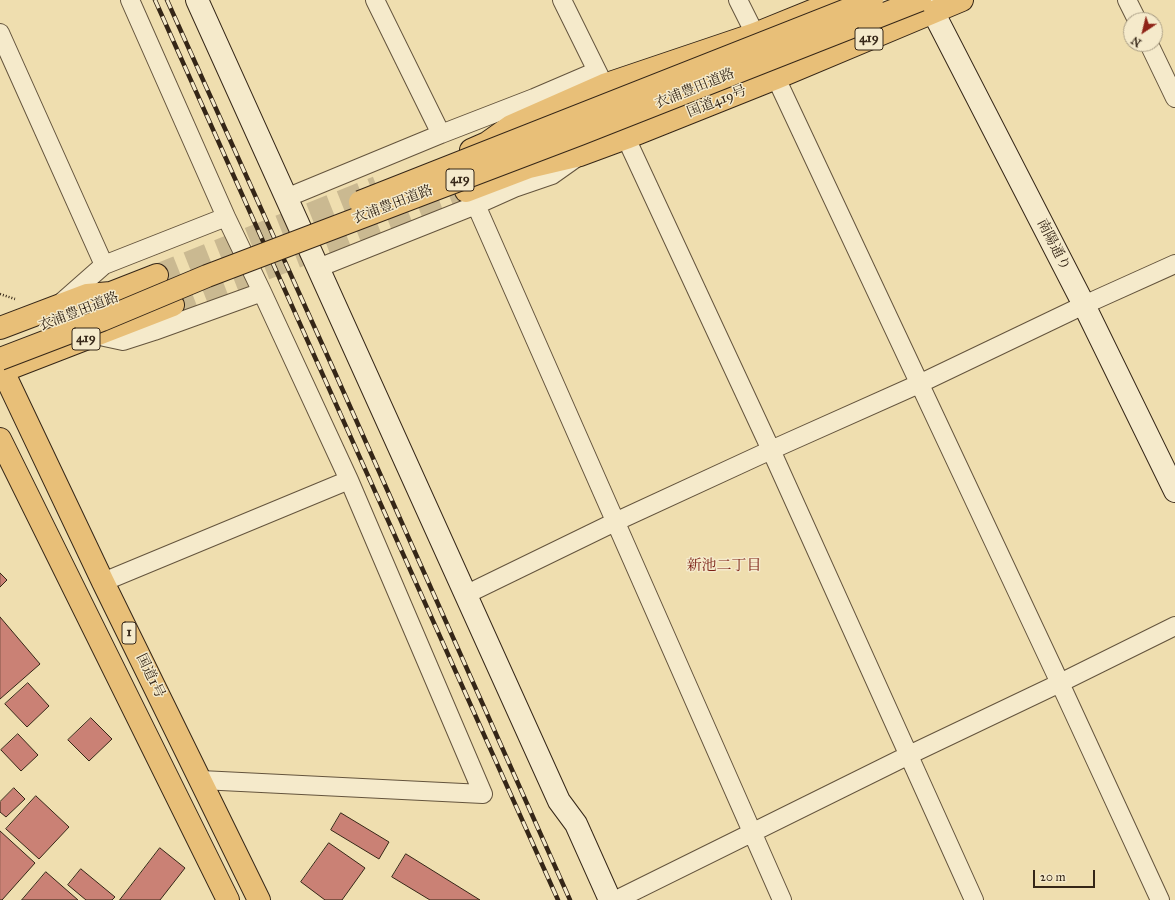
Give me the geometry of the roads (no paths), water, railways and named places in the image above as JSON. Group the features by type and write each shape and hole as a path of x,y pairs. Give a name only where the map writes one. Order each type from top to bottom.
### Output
{"highway":[{"name":"419","path":"451,158 487,143 511,126 601,78 755,34 839,0"},
{"name":"衣浦豊田道路","path":"0,343 872,0"},
{"name":"国道419号","path":"471,198 529,167 580,155 776,78 927,4 962,0"},
{"name":"衣浦豊田道路","path":"1,367 102,320 207,276 927,4"},
{"path":"755,34 776,78"},
{"path":"601,78 626,138"},
{"path":"0,328 87,295 111,293 157,275"},
{"name":"419","path":"1,367 95,335 173,305"},
{"name":"国道1号","path":"1,367 103,582 259,900"},
{"name":"国道1号","path":"0,438 228,900"}],"street":[{"path":"130,0 226,218 349,480 483,794 201,780"},
{"path":"197,0 559,801 576,824 610,900"},
{"path":"375,0 441,134"},
{"path":"286,198 441,134 534,98 601,78 562,0"},
{"path":"738,0 755,34"},
{"path":"1127,0 1133,12"},
{"name":"南陽通り","path":"927,4 1084,305 1175,491"},
{"path":"0,32 104,265"},
{"path":"1153,52 1175,98"},
{"path":"776,78 921,383 1160,900"},
{"path":"626,138 771,450 974,900"},
{"path":"318,268 471,198 782,900"},
{"path":"58,305 104,265 226,218"},
{"path":"465,595 615,522 921,383 1084,305 1175,264"},
{"path":"95,335 123,341 262,292"},
{"path":"103,582 349,480"},
{"path":"616,900 909,755 1175,626"}],"tunnel":[{"path":"157,275 377,187"},
{"path":"173,305 466,191"}],"railway":[{"path":"155,0 558,900"},
{"path":"167,0 570,900"}],"district":[{"name":"新池二丁目","path":"724,566"}]}
